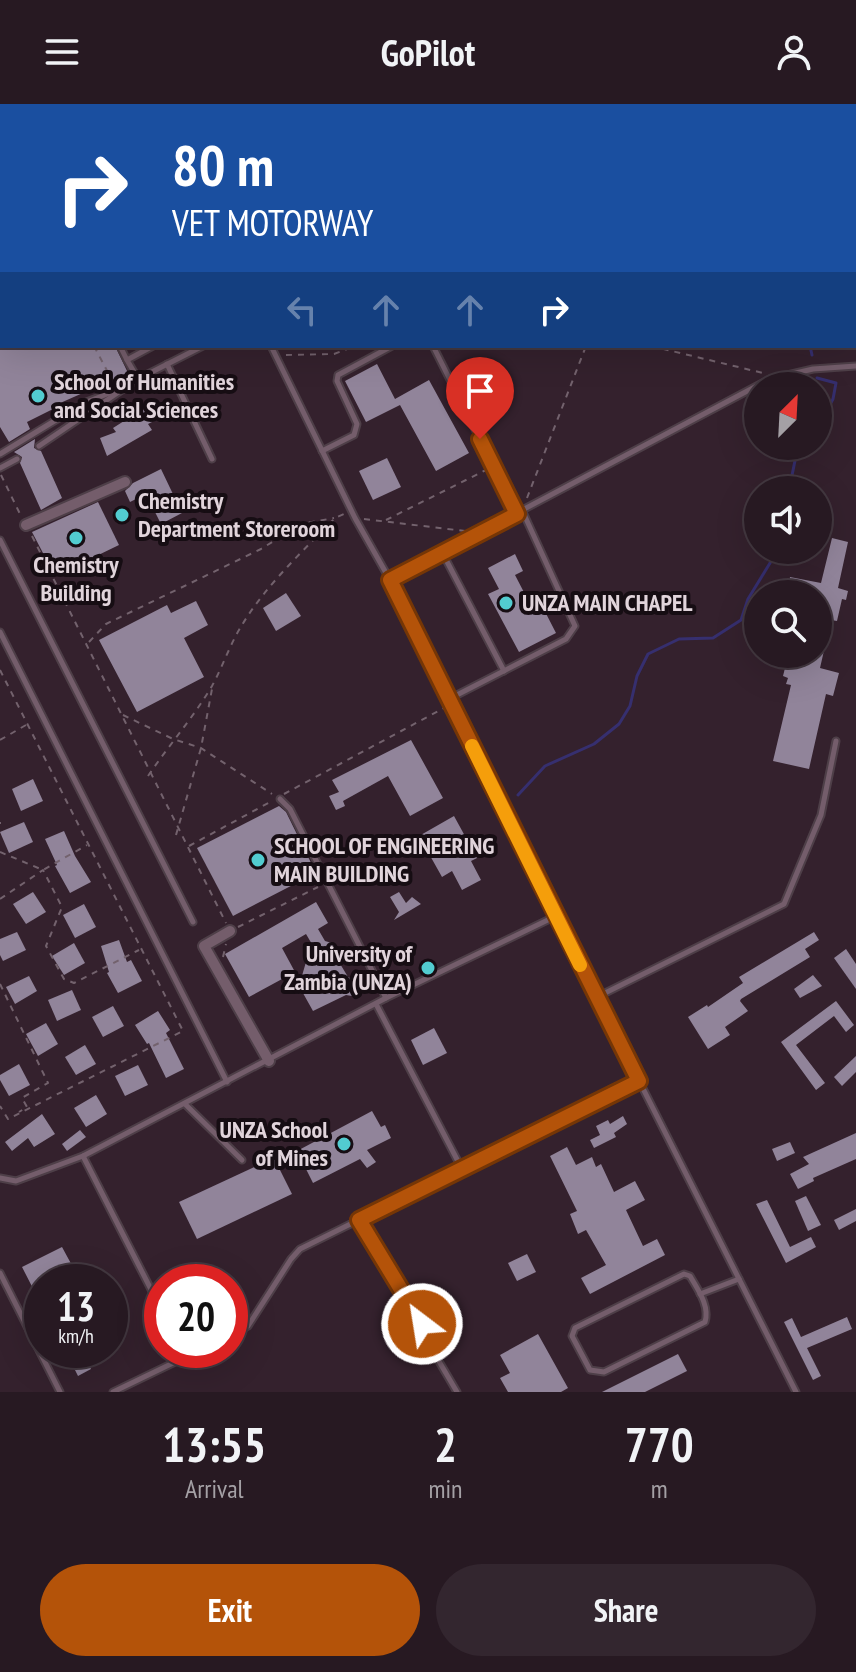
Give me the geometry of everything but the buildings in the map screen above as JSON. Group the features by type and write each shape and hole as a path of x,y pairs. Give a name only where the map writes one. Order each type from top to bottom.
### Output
{"street":[{"path":"26,525 125,482"},
{"path":"230,931 204,946 269,1061"}],"lane":[{"path":"121,348 138,379"},
{"path":"127,360 149,348"},
{"path":"39,446 138,379 199,348"},
{"path":"272,348 351,511 390,580 796,1392"},
{"path":"322,451 354,435 357,430 337,381 338,375 388,348"},
{"path":"434,348 493,467 520,512 575,626 566,639 450,702"},
{"path":"167,364 212,459"},
{"path":"800,372 856,366"},
{"path":"0,454 84,403 126,387"},
{"path":"390,580 744,393"},
{"path":"0,468 17,459"},
{"path":"0,540 193,922"},
{"path":"442,552 504,671"},
{"path":"0,632 227,1082"},
{"path":"597,997 784,904 821,815 836,741"},
{"path":"279,799 290,809 386,998"},
{"path":"0,1178 16,1181 83,1156 386,998 556,916"},
{"path":"376,1004 462,1169"},
{"path":"248,1326 300,1249 639,1081"},
{"path":"185,1104 242,1160"},
{"path":"83,1156 144,1276"},
{"path":"359,1220 422,1323 437,1358 457,1392"},
{"path":"684,1274 690,1276 700,1294 707,1311 705,1322 604,1372 590,1370 572,1336 575,1328 684,1274"},
{"path":"0,1275 60,1392"},
{"path":"700,1294 739,1279"},
{"path":"113,1392 162,1368"}],"path":[{"path":"95,348 117,390"},
{"path":"279,355 334,354 347,348"},
{"path":"520,512 585,348"},
{"path":"660,348 762,372"},
{"path":"385,520 493,467"},
{"path":"0,474 230,931 219,974"},
{"path":"87,644 106,624 261,549 301,524 335,518 351,511"},
{"path":"148,776 213,683 242,625 284,572 335,518"},
{"path":"355,518 479,533"},
{"path":"0,670 183,1031 8,1119"},
{"path":"176,835 201,748 213,683"},
{"path":"188,846 279,799 450,702"},
{"path":"123,715 173,739 201,748 279,799"},
{"path":"0,740 27,725"},
{"path":"0,899 87,845"},
{"path":"0,852 43,870 62,907 46,946 64,979 74,983 140,950"},
{"path":"230,931 328,882"},
{"path":"0,984 48,1083 22,1098 27,1107 8,1119"},
{"path":"0,1106 8,1119"}],"waterway":[{"path":"810,348 812,355"},
{"path":"832,382 836,383 832,401"},
{"path":"792,476 795,460"},
{"path":"518,795 545,766 594,744 619,724 630,706 637,676 648,654 679,639 713,638 741,620 748,599 769,564"}],"slow traffic":[{"path":"472,746 580,965"}],"place":[{"name":"School of Humanities and Social Sciences","path":"38,396"},
{"name":"Chemistry Department Storeroom","path":"122,515"},
{"name":"Chemistry Building","path":"76,538"},
{"name":"UNZA MAIN CHAPEL","path":"506,603"},
{"name":"SCHOOL OF ENGINEERING MAIN BUILDING","path":"258,860"},
{"name":"University of Zambia (UNZA)","path":"428,968"},
{"name":"UNZA School of Mines","path":"344,1144"}],"route":[{"path":"422,1324 359,1220 639,1081 390,580 517,514 480,439"}]}
